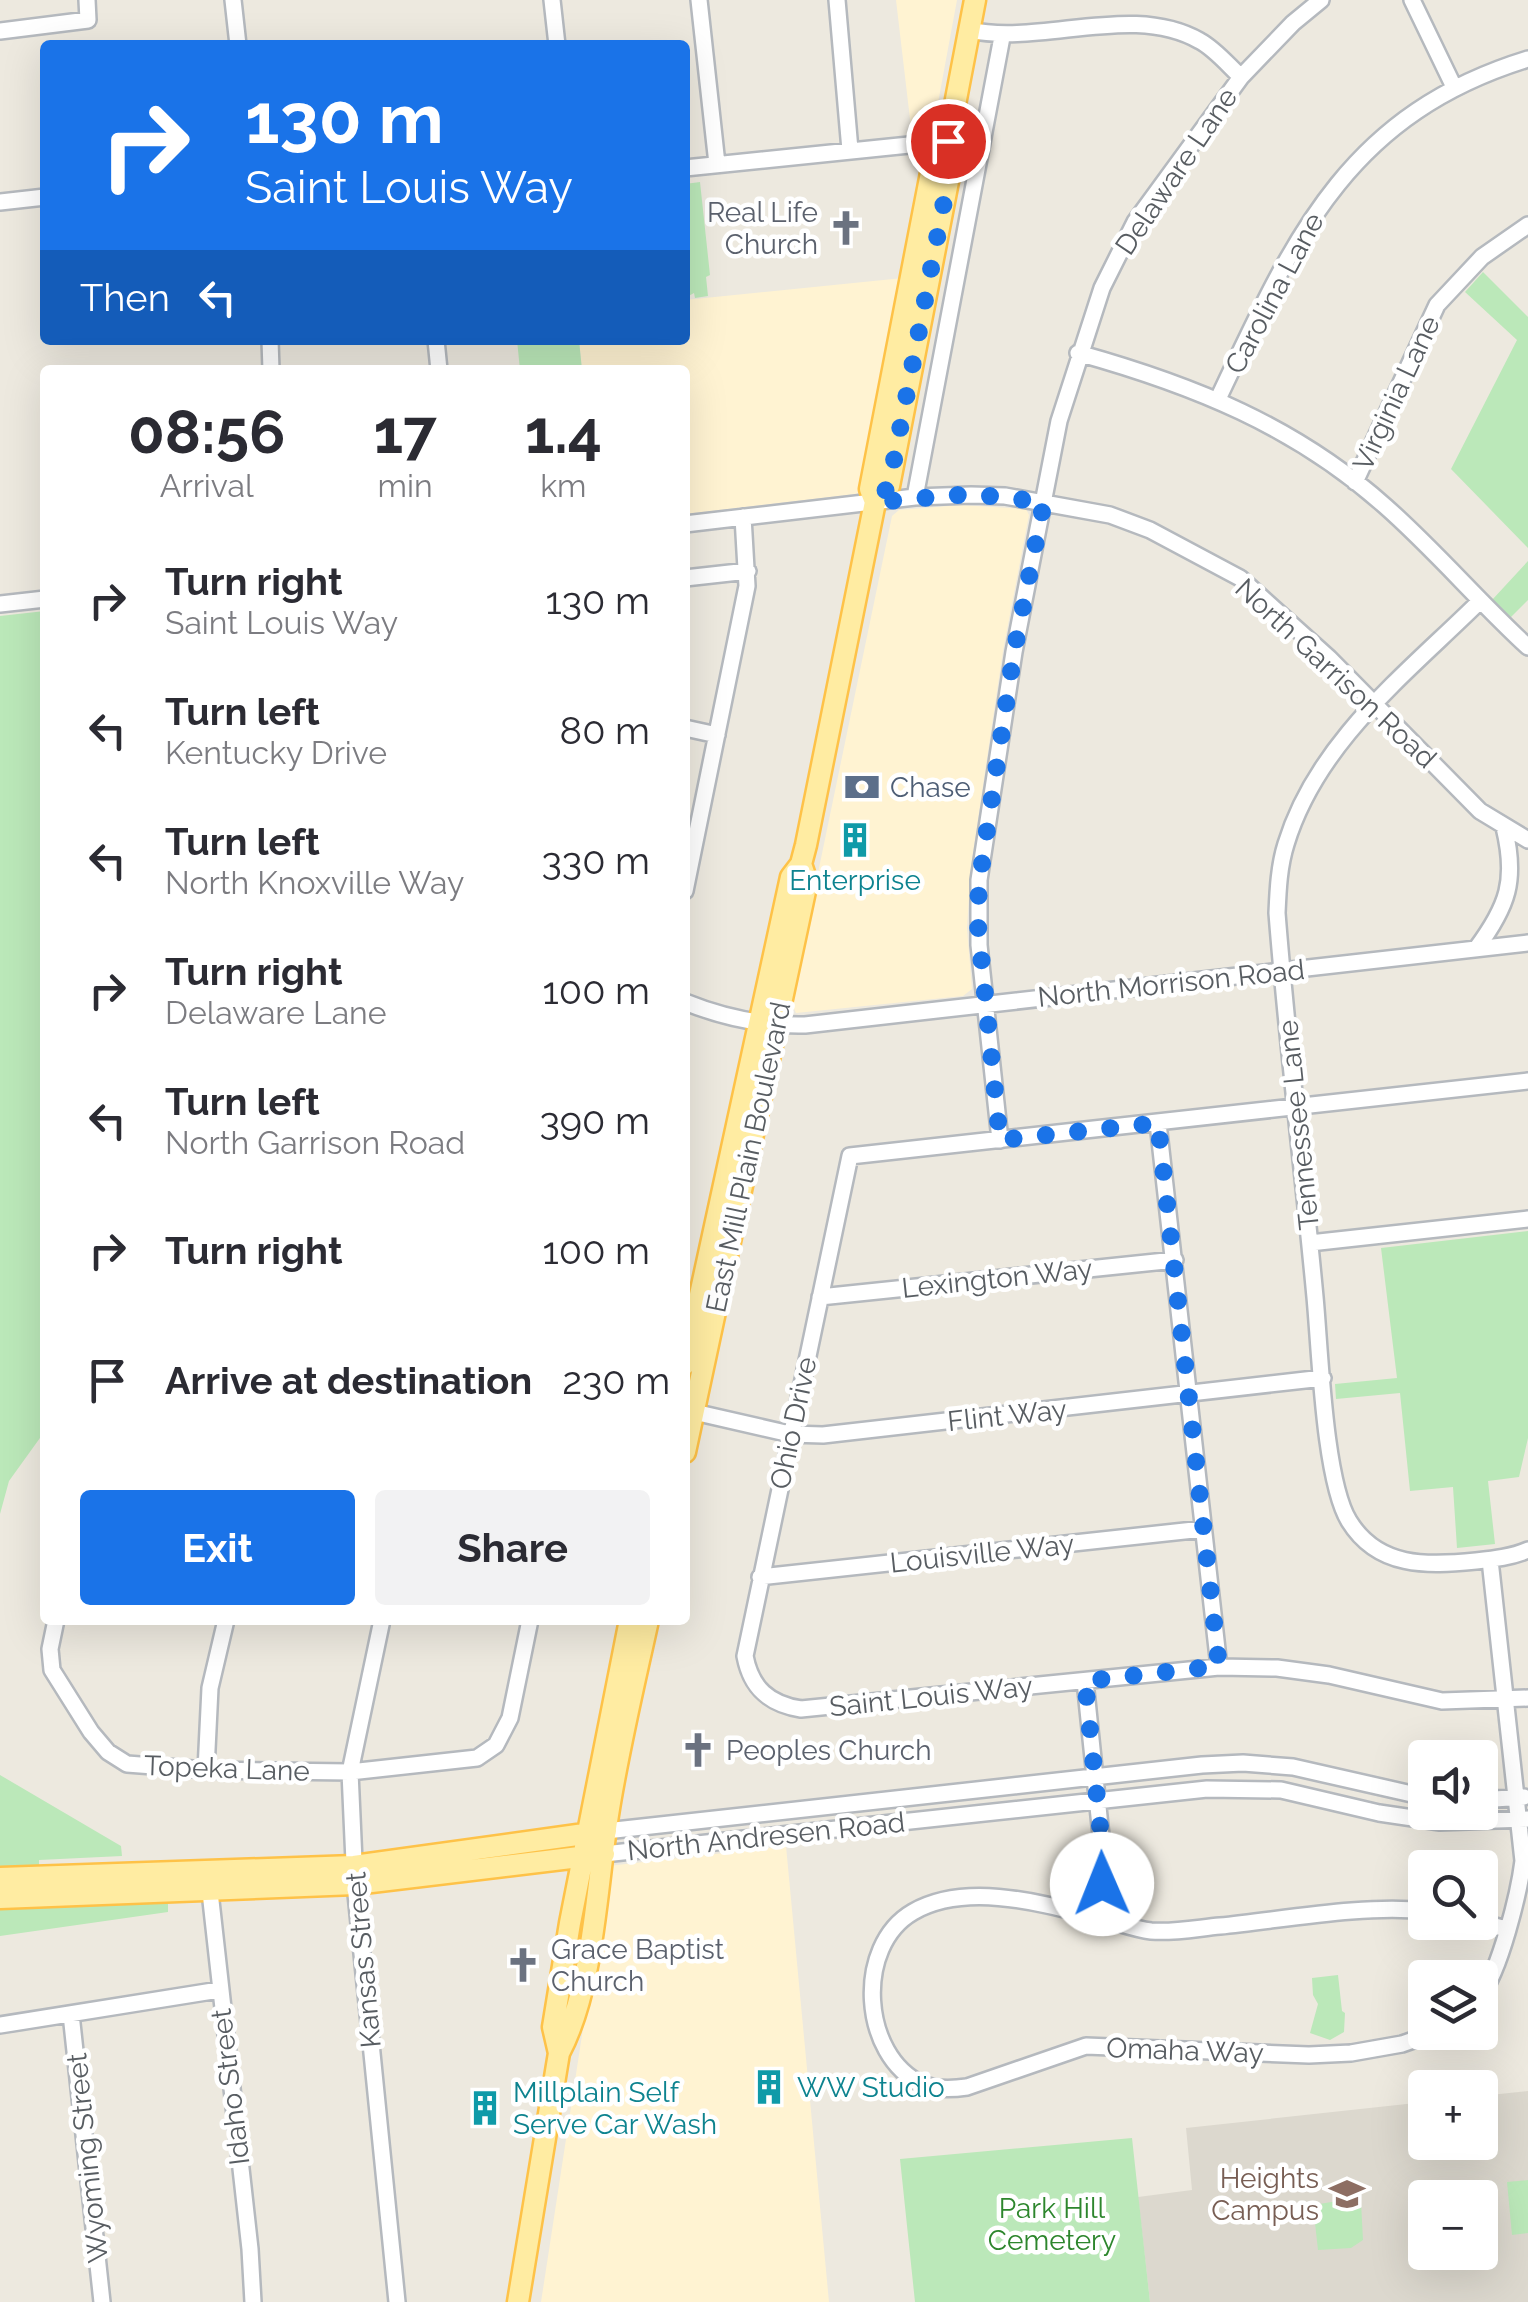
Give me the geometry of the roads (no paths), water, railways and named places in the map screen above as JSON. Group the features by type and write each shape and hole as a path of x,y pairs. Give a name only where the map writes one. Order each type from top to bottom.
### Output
{"main road":[{"name":"East Mill Plain Boulevard","path":"690,1430 768,1024 791,877 801,864 876,502 870,489 931,173 948,141 975,0"},
{"name":"East Mill Plain Boulevard","path":"690,1344 768,1024"},
{"path":"518,2302 558,2053 574,2024 604,1854 596,1832 629,1625"},
{"path":"558,2053 553,2027 582,1856 596,1832 647,1625"},
{"name":"North Andresen Road","path":"354,1875 596,1832"},
{"name":"North Andresen Road","path":"0,1898 604,1854"},
{"name":"North Andresen Road","path":"0,1878 209,1882"}],"street":[{"path":"0,32 88,20 86,0"},
{"path":"234,0 238,40"},
{"path":"552,0 556,40"},
{"path":"699,0 717,164"},
{"path":"837,0 850,150"},
{"name":"Delaware Lane","path":"1000,1140 977,916 980,877 1014,652 1059,421 1078,353 1102,288 1135,222 1241,76 1321,0"},
{"path":"1412,0 1454,87"},
{"path":"969,30 1002,36 1150,25 1201,41 1241,76"},
{"path":"915,497 1002,36"},
{"name":"Carolina Lane","path":"1218,399 1276,275 1322,202 1376,142 1408,114 1454,87 1528,59"},
{"path":"690,167 948,141"},
{"path":"0,202 40,198"},
{"name":"Virginia Lane","path":"1354,482 1437,306 1482,257 1528,226"},
{"path":"1078,353 1157,375 1218,399 1275,428 1386,507 1528,647"},
{"name":"North Garrison Road","path":"690,523 915,497 1005,496 1110,515 1150,530 1240,578 1284,615 1480,811 1528,840"},
{"path":"690,856 748,571 744,517"},
{"path":"690,577 748,571"},
{"path":"0,604 40,600"},
{"name":"Tennessee Lane","path":"1480,601 1374,704 1323,764 1305,795 1285,846 1277,912 1323,1378 1340,1500 1349,1521 1365,1540 1382,1555 1404,1562 1435,1566 1490,1560 1528,1550"},
{"path":"690,729 717,735"},
{"path":"1476,949 1506,899 1511,874 1504,827"},
{"name":"North Morrison Road","path":"690,1008 768,1024 985,1004 1528,943"},
{"path":"1000,1140 1528,1080"},
{"path":"1158,1123 1219,1666"},
{"name":"Ohio Drive","path":"756,1688 744,1656 850,1156 1000,1140"},
{"path":"1310,1243 1528,1219"},
{"name":"Lexington Way","path":"820,1297 1175,1260"},
{"name":"Flint Way","path":"694,1412 790,1434 823,1435 1323,1378"},
{"name":"Louisville Way","path":"760,1577 1203,1528"},
{"path":"1490,1560 1524,1819 1520,1887 1495,1960"},
{"name":"Topeka Lane","path":"55,1625 50,1649 52,1670 92,1732 108,1752 127,1764 206,1770 350,1772 477,1758 496,1746 510,1718 529,1625"},
{"path":"206,1770 210,1688 225,1625"},
{"name":"Kansas Street","path":"381,1625 350,1772 354,1875 397,2302"},
{"name":"Saint Louis Way","path":"756,1688 769,1699 801,1709 1219,1666 1329,1675 1442,1701 1528,1698"},
{"path":"1085,1681 1103,1855 1098,1917 1150,1931 1408,1911"},
{"name":"North Andresen Road","path":"596,1832 1202,1765 1274,1764 1408,1793"},
{"name":"North Andresen Road","path":"604,1854 1241,1788 1311,1795 1379,1813 1440,1822 1524,1819"},
{"path":"1498,1799 1523,1797"},
{"name":"Idaho Street","path":"209,1882 253,2302"},
{"name":"Omaha Way","path":"1098,1917 990,1898 960,1898 912,1912 886,1934 874,1960 872,1985 878,2028 888,2057 925,2086 950,2089 967,2087 1086,2046 1309,2055 1351,2053 1408,2042"},
{"path":"1498,1927 1506,1929"},
{"path":"0,2025 219,1990"},
{"name":"Wyoming Street","path":"70,2014 102,2302"}],"place":[{"name":"Real Life Church","path":"846,228"},
{"name":"Chase","path":"862,787"},
{"name":"Enterprise","path":"855,840"},
{"name":"Peoples Church","path":"698,1750"},
{"name":"Grace Baptist Church","path":"523,1965"},
{"name":"WW Studio","path":"769,2087"},
{"name":"Millplain Self Serve Car Wash","path":"485,2108"},
{"name":"Heights Campus","path":"1347,2194"}],"park label":[{"name":"Park Hill Cemetery","path":"1052,2224"}]}
